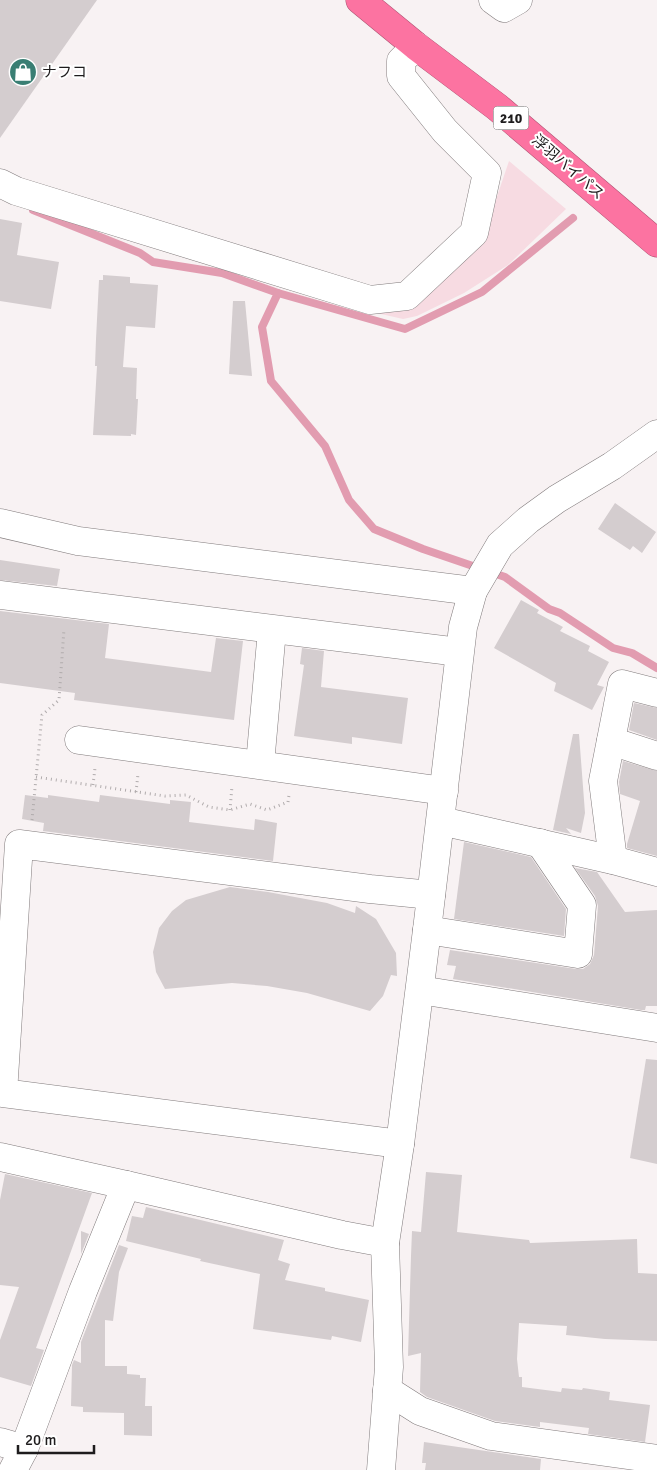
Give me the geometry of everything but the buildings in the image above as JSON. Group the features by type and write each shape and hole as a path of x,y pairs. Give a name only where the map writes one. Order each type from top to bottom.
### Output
{"highway":[{"name":"浮羽バイパス","path":"360,0 416,46 498,107 657,243"}],"street":[{"path":"493,0 504,8 518,0"},
{"path":"0,183 16,191 370,300 406,296 474,233 487,174 445,131 401,76 401,61 416,46"},
{"path":"381,1470 389,1367 385,1243 420,990 463,627 473,591 500,545 535,515 612,466 657,434"},
{"path":"0,523 78,541 473,591"},
{"path":"0,596 459,652"},
{"path":"260,764 272,630"},
{"path":"613,860 603,781 622,684 657,693"},
{"path":"79,740 444,791"},
{"path":"611,741 657,756"},
{"path":"441,821 613,860 657,872"},
{"path":"400,1144 3,1093 19,844 370,889 431,895"},
{"path":"427,930 578,954 582,905 540,844"},
{"path":"0,930 6,854"},
{"path":"420,990 657,1028"},
{"path":"0,1157 342,1235 385,1243"},
{"path":"12,1454 60,1355 83,1291 126,1185"},
{"path":"387,1390 420,1410 491,1436 657,1458"}],"path":[{"path":"32,820 42,715 58,700 66,604"},
{"path":"36,777 166,796 186,795 209,807 230,810 250,804 267,810 288,802 290,768"}],"shaded area":[{"path":"509,161 566,209 508,265 464,293 417,316 403,319 355,308 413,297 485,232"}],"waterway":[{"path":"33,210 140,253 153,262 222,273 278,293 262,327 271,381 325,446 349,500 374,529 423,549 505,577 549,609 560,613 613,648 632,653 657,668"},
{"path":"278,293 405,329 482,292 573,218"}],"place":[{"name":"ナフコ","path":"23,72"}]}
